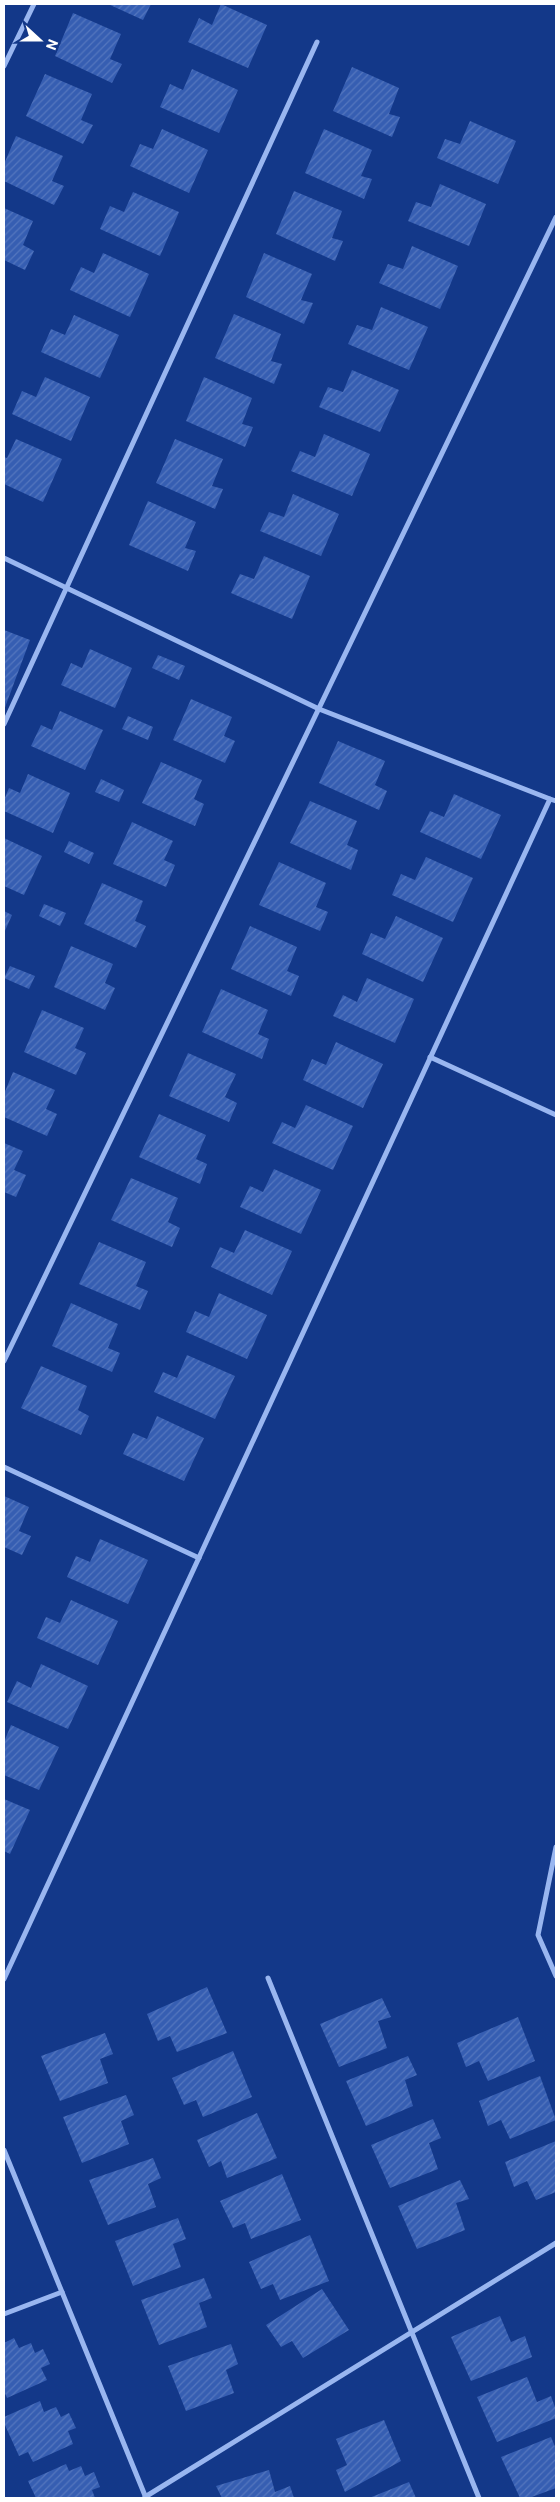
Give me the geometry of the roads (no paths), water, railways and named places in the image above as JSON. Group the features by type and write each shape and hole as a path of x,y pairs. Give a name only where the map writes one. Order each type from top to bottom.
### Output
{"street":[{"path":"4,66 34,4"},
{"path":"4,724 317,42"},
{"path":"4,1361 556,217"},
{"path":"4,558 319,709 556,801"},
{"path":"4,1979 550,799"},
{"path":"430,1057 556,1115"},
{"path":"4,1467 198,1558"},
{"path":"556,1846 538,1935 556,1976"},
{"path":"268,1978 479,2498"},
{"path":"4,2150 146,2498 411,2332 556,2244"},
{"path":"4,2314 62,2292"}]}
